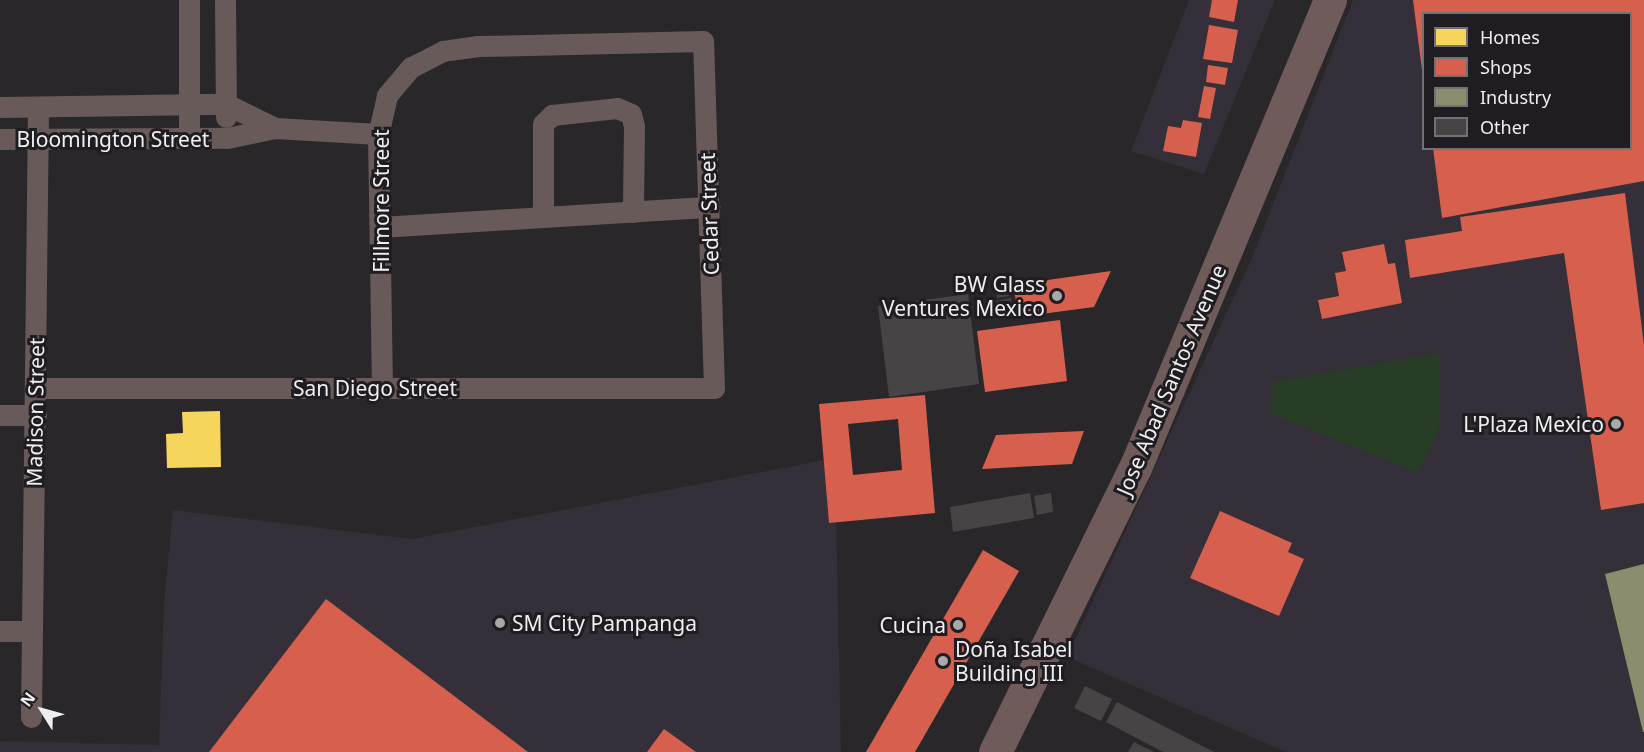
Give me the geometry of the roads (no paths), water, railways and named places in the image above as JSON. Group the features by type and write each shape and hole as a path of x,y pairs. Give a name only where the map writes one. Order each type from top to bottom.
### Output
{"highway":[{"name":"Jose Abad Santos Avenue","path":"996,752 1135,468 1330,0"}],"street":[{"path":"189,0 189,138"},
{"path":"225,0 226,138"},
{"name":"Fillmore Street","path":"382,388 378,134 387,96 411,67 443,51 478,46 703,41"},
{"name":"Cedar Street","path":"703,41 714,388"},
{"path":"226,104 275,128 378,134"},
{"name":"Bloomington Street","path":"0,107 226,104"},
{"name":"Madison Street","path":"31,717 30,631 40,139 38,107"},
{"path":"543,216 543,124 552,115 617,108 631,114 634,126 633,212"},
{"name":"Bloomington Street","path":"0,139 226,138 275,128"},
{"path":"380,228 709,207"},
{"name":"San Diego Street","path":"36,388 714,388"},
{"path":"0,415 36,415"},
{"path":"0,631 30,631"}],"place":[{"name":"BW Glass Ventures Mexico","path":"1057,296"},
{"name":"L'Plaza Mexico","path":"1616,424"},
{"name":"SM City Pampanga","path":"500,623"},
{"name":"Cucina","path":"958,625"},
{"name":"Doña Isabel Building III","path":"943,661"}]}
